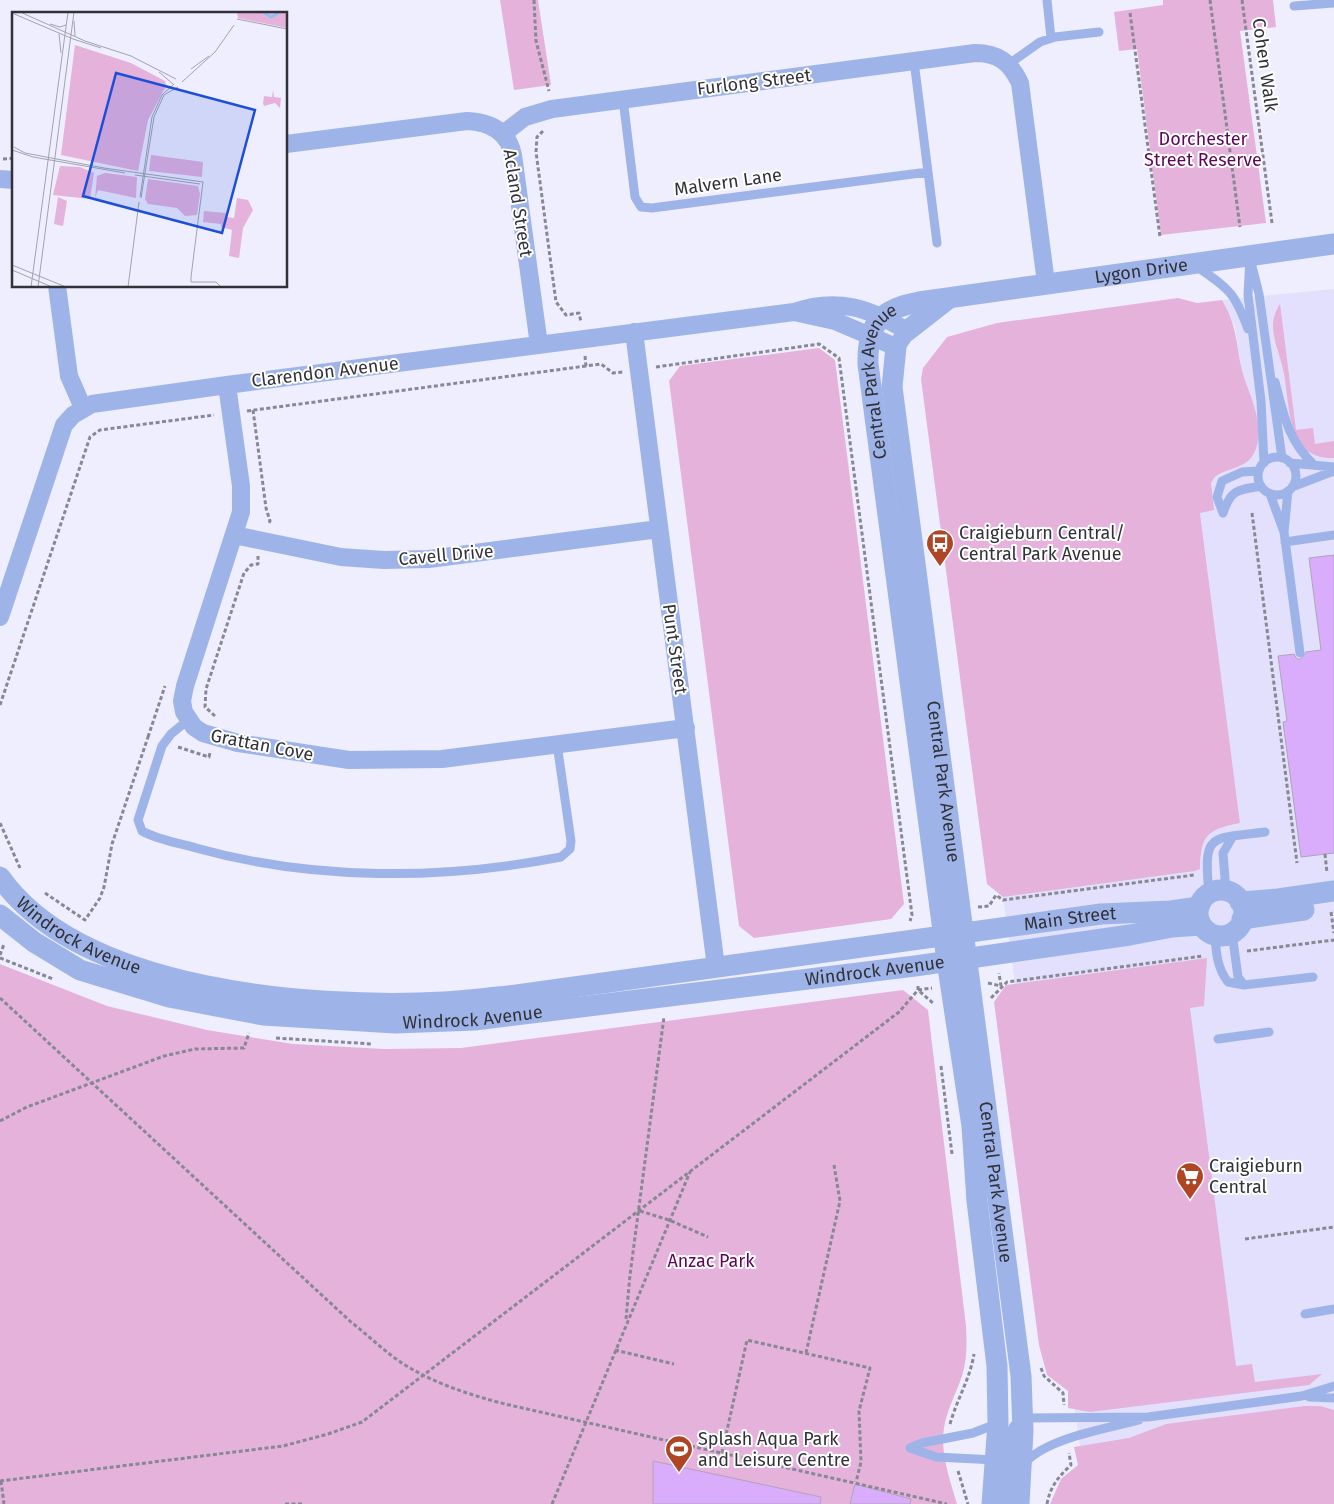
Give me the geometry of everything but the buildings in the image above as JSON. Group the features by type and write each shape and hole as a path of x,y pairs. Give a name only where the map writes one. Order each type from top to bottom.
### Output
{"street":[{"name":"Furlong Street","path":"503,134 525,117 552,108 984,53 991,54 1009,64"},
{"path":"1009,64 1020,82 1022,92 1046,283"},
{"name":"Acland Street","path":"288,144 467,121 485,122 503,134 509,141 514,158 538,345"},
{"name":"Lygon Drive","path":"948,298 1334,244"},
{"path":"57,288 69,376 83,408"},
{"name":"Central Park Avenue","path":"948,298 902,305 882,316 872,328 868,346 868,364 949,910 1021,1376 1022,1420 1019,1504"},
{"name":"Central Park Avenue","path":"948,298 902,339 892,387 949,910"},
{"name":"Clarendon Avenue","path":"0,617 64,425 83,408 105,401 794,312 812,306 830,305 858,308 882,316 902,339"},
{"name":"Clarendon Avenue","path":"794,312 835,321 870,336 902,339"},
{"name":"Punt Street","path":"634,332 716,967"},
{"name":"Grattan Cove","path":"227,385 241,486 241,512 185,686 182,701 188,720 203,733 238,743 349,760 442,759 686,728"},
{"name":"Cavell Drive","path":"234,534 341,557 384,560 429,559 659,529"},
{"name":"Windrock Avenue","path":"0,877 24,905 61,934 95,952 128,964 181,979 279,996 354,1002 444,1002 631,980 953,935"},
{"name":"Main Street","path":"957,959 1130,935 1220,917 1278,899 1334,891"},
{"name":"Main Street","path":"953,935 1101,914 1171,912 1220,917 1334,906"},
{"name":"Windrock Avenue","path":"0,915 34,942 80,970 169,997 220,1007 307,1019 395,1023 475,1020 957,959"},
{"path":"0,930 34,942"},
{"name":"Central Park Avenue","path":"957,959 977,1201 997,1366 998,1423 992,1504"},
{"path":"716,967 719,988"}],"lane":[{"path":"1047,0 1052,38"},
{"path":"1294,6 1334,3"},
{"path":"1009,64 1040,42 1052,38 1099,32"},
{"path":"914,61 937,243"},
{"name":"Malvern Lane","path":"623,99 634,190 637,203 646,209 928,172"},
{"path":"1250,256 1248,295 1264,432 1264,463"},
{"path":"1250,256 1259,294 1266,351 1286,460 1295,474 1290,489 1284,532"},
{"path":"1193,264 1223,285 1234,296 1254,343"},
{"path":"1266,351 1287,427 1294,443 1314,464"},
{"path":"1300,653 1284,532 1270,494 1261,486 1259,471 1264,463 1272,458 1334,467"},
{"path":"1259,471 1242,472 1222,481 1217,497 1223,512 1227,501 1235,491 1261,486"},
{"path":"1270,494 1276,495 1334,471"},
{"path":"1286,542 1334,535"},
{"path":"188,720 171,734 162,746 138,820 142,831 210,852 319,870 426,873 561,857 570,849 571,841 557,744"},
{"path":"1244,985 1238,977 1220,917 1210,845 1217,839 1265,832"},
{"path":"1232,836 1223,853 1220,917 1222,974 1228,982 1244,985 1313,977"},
{"path":"1218,1039 1269,1032"},
{"path":"1305,1314 1334,1310"},
{"path":"1005,1504 1011,1432 1013,1426 1022,1420 1064,1417 1148,1417 1302,1396 1334,1386"},
{"path":"1302,1396 1334,1398"},
{"path":"1021,1468 1037,1453 1067,1440 1148,1417"},
{"path":"996,1460 929,1456 910,1448 922,1442 973,1433 998,1423"}],"path":[{"path":"534,0 536,41 552,108"},
{"path":"1210,0 1240,227"},
{"name":"Cohen Walk","path":"1242,0 1272,223"},
{"path":"1130,13 1160,237"},
{"path":"536,152 556,302 566,314 579,313"},
{"path":"639,370 683,362 820,344 839,358 912,915 910,924 911,940"},
{"path":"253,410 586,366"},
{"path":"0,706 90,438 100,430 211,415 212,424"},
{"path":"1252,513 1297,863"},
{"path":"148,738 166,682"},
{"path":"912,915 989,906 996,896 1003,900 1220,917 1325,941 1334,940"},
{"path":"990,1000 1007,982 1220,917"},
{"path":"4,1504 1,1481 283,1446 328,1434 362,1422 640,1212 899,1012 918,990 933,1003 934,1013"},
{"path":"0,998 352,1322 404,1364 424,1376 467,1394 947,1504"},
{"path":"626,1322 630,1275 640,1212 664,1017"},
{"path":"0,1121 27,1107 164,1056 195,1049 244,1048 249,1033"},
{"path":"940,1062 953,1160"},
{"path":"806,1353 840,1201 834,1165"},
{"path":"552,1504 626,1322 690,1172"},
{"path":"640,1212 669,1220 708,1237"},
{"path":"1245,1239 1334,1227"},
{"path":"722,1453 747,1340 870,1368 859,1410 861,1462 856,1482"},
{"path":"950,1438 951,1423 958,1400 968,1381 974,1348"},
{"path":"615,1350 674,1364"},
{"path":"1039,1360 1044,1376 1063,1393 1064,1417"},
{"path":"1047,1504 1049,1494 1058,1478 1071,1465 1067,1440"},
{"path":"955,1458 968,1504"},
{"path":"285,1504 304,1504"}],"shaded area":[{"name":"Craigieburn Central","path":"1334,289 1334,1504 1088,1504 1003,897 1195,871 1200,869 1203,840 1210,832 1221,827 1240,823 1200,512 1211,492 1211,483 1214,478 1252,457 1257,432 1257,419 1241,367 1235,327 1222,300"}],"green space":[{"path":"500,0 538,0 551,85 514,90"},
{"name":"Dorchester Street Reserve","path":"1163,0 1273,0 1276,27 1240,31 1266,223 1161,235 1137,49 1119,51 1114,12 1163,5"},
{"path":"1178,298 1197,303 1222,300 1233,325 1241,366 1258,422 1259,433 1253,455 1240,466 1214,478 1211,483 1214,510 1200,513 1240,823 1220,828 1208,836 1202,848 1200,869 1195,871 1003,897 987,884 921,379 923,368 947,337 997,323"},
{"path":"1280,304 1296,430 1313,428 1315,444 1334,441 1334,458 1319,456 1307,450 1299,441 1294,429 1290,416 1282,365 1274,339 1273,322"},
{"path":"819,348 835,360 904,904 891,919 754,938 739,926 669,381 680,366"},
{"path":"1207,958 1204,1006 1190,1008 1236,1366 1252,1364 1255,1382 1322,1374 1309,1385 1090,1412 1068,1408 1068,1391 1047,1375 1039,1345 994,1002 1006,985"},
{"name":"Anzac Park","path":"0,964 107,1006 207,1030 293,1044 384,1049 461,1048 903,990 928,1010 966,1326 964,1370 947,1414 943,1437 946,1466 957,1504 0,1504"},
{"path":"1304,1406 1320,1406 1334,1410 1334,1504 1050,1504 1061,1479 1078,1465 1074,1447 1129,1438 1166,1424"}],"place":[{"name":"Craigieburn Central/ Central Park Avenue","path":"940,567"},
{"name":"Craigieburn Central","path":"1190,1200"},
{"name":"Splash Aqua Park and Leisure Centre","path":"679,1473"}]}
